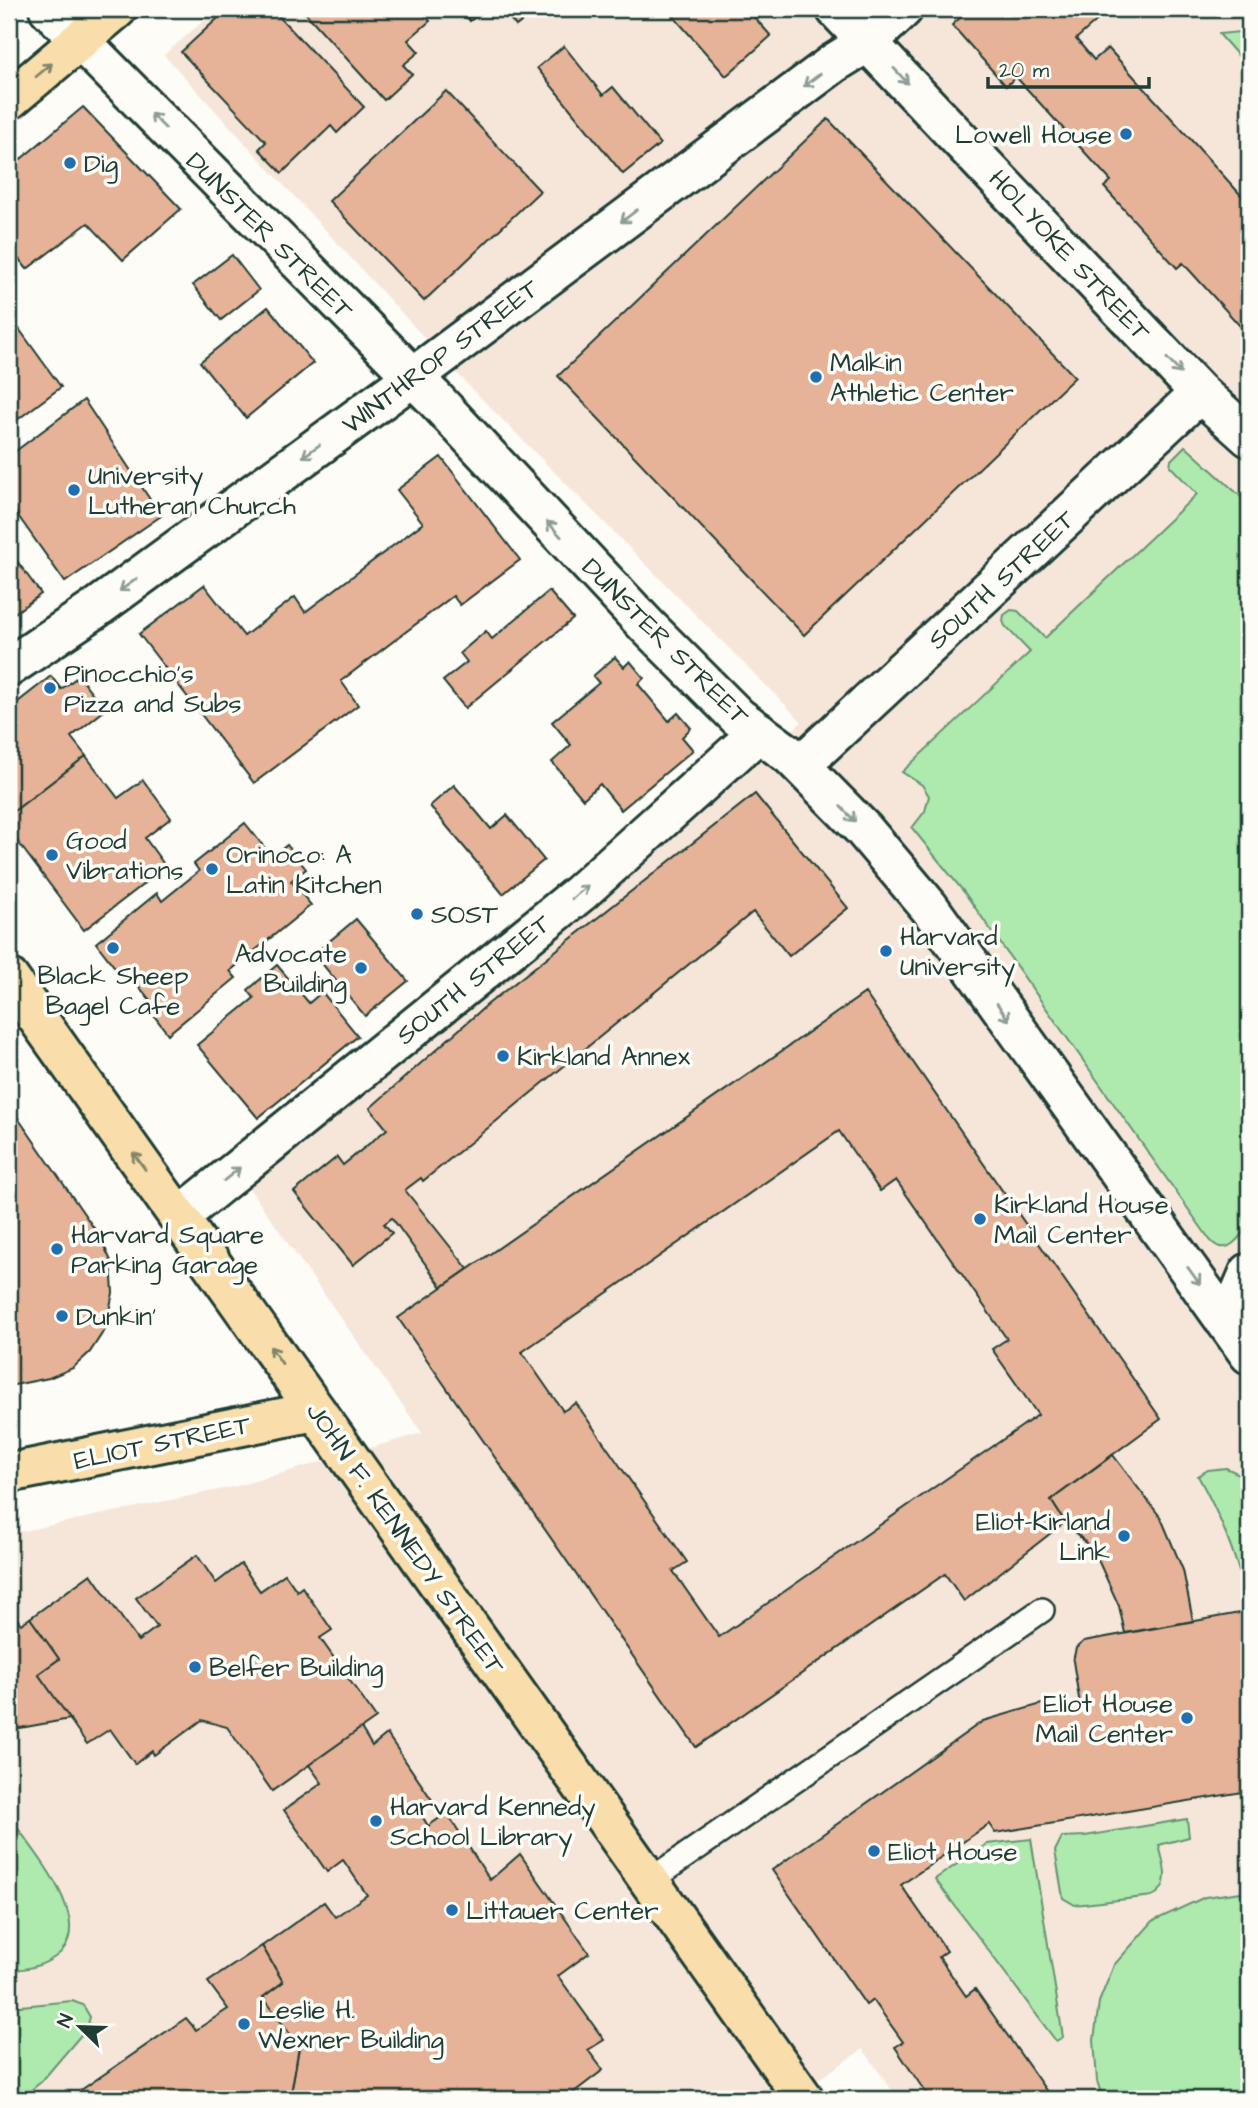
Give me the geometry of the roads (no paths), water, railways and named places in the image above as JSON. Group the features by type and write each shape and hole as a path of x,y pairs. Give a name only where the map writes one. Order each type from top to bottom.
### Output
{"main road":[{"path":"9,100 117,9"},
{"name":"JOHN F. KENNEDY STREET","path":"9,978 804,2099"},
{"name":"ELIOT STREET","path":"9,1474 316,1411"}],"street":[{"name":"DUNSTER STREET","path":"49,9 413,377 646,625 738,717 801,765 871,838 929,907 1249,1354"},
{"name":"HOLYOKE STREET","path":"836,9 1200,393 1249,438"},
{"name":"WINTHROP STREET","path":"9,667 94,610 413,377 823,72 868,42 903,9"},
{"name":"SOUTH STREET","path":"801,765 1200,393"},
{"name":"SOUTH STREET","path":"179,1217 580,893 760,732"},
{"path":"1228,1322 1249,1273"}],"lane":[{"path":"649,1881 1042,1610"}],"place":[{"name":"Lowell House","path":"1126,134"},
{"name":"Dig","path":"70,163"},
{"name":"Malkin Athletic Center","path":"816,377"},
{"name":"University Lutheran Church","path":"74,490"},
{"name":"Pinocchio's Pizza and Subs","path":"50,688"},
{"name":"Good Vibrations","path":"52,855"},
{"name":"Orinoco: A Latin Kitchen","path":"212,869"},
{"name":"SOST","path":"417,914"},
{"name":"Black Sheep Bagel Cafe","path":"113,948"},
{"name":"Harvard University","path":"886,951"},
{"name":"Advocate Building","path":"361,968"},
{"name":"Kirkland Annex","path":"503,1056"},
{"name":"Kirkland House Mail Center","path":"980,1219"},
{"name":"Harvard Square Parking Garage","path":"57,1249"},
{"name":"Dunkin'","path":"62,1316"},
{"name":"Eliot-Kirland Link","path":"1124,1536"},
{"name":"Belfer Building","path":"195,1667"},
{"name":"Eliot House Mail Center","path":"1187,1718"},
{"name":"Harvard Kennedy School Library","path":"376,1821"},
{"name":"Eliot House","path":"874,1851"},
{"name":"Littauer Center","path":"452,1910"},
{"name":"Leslie H. Wexner Building","path":"244,2024"}]}
